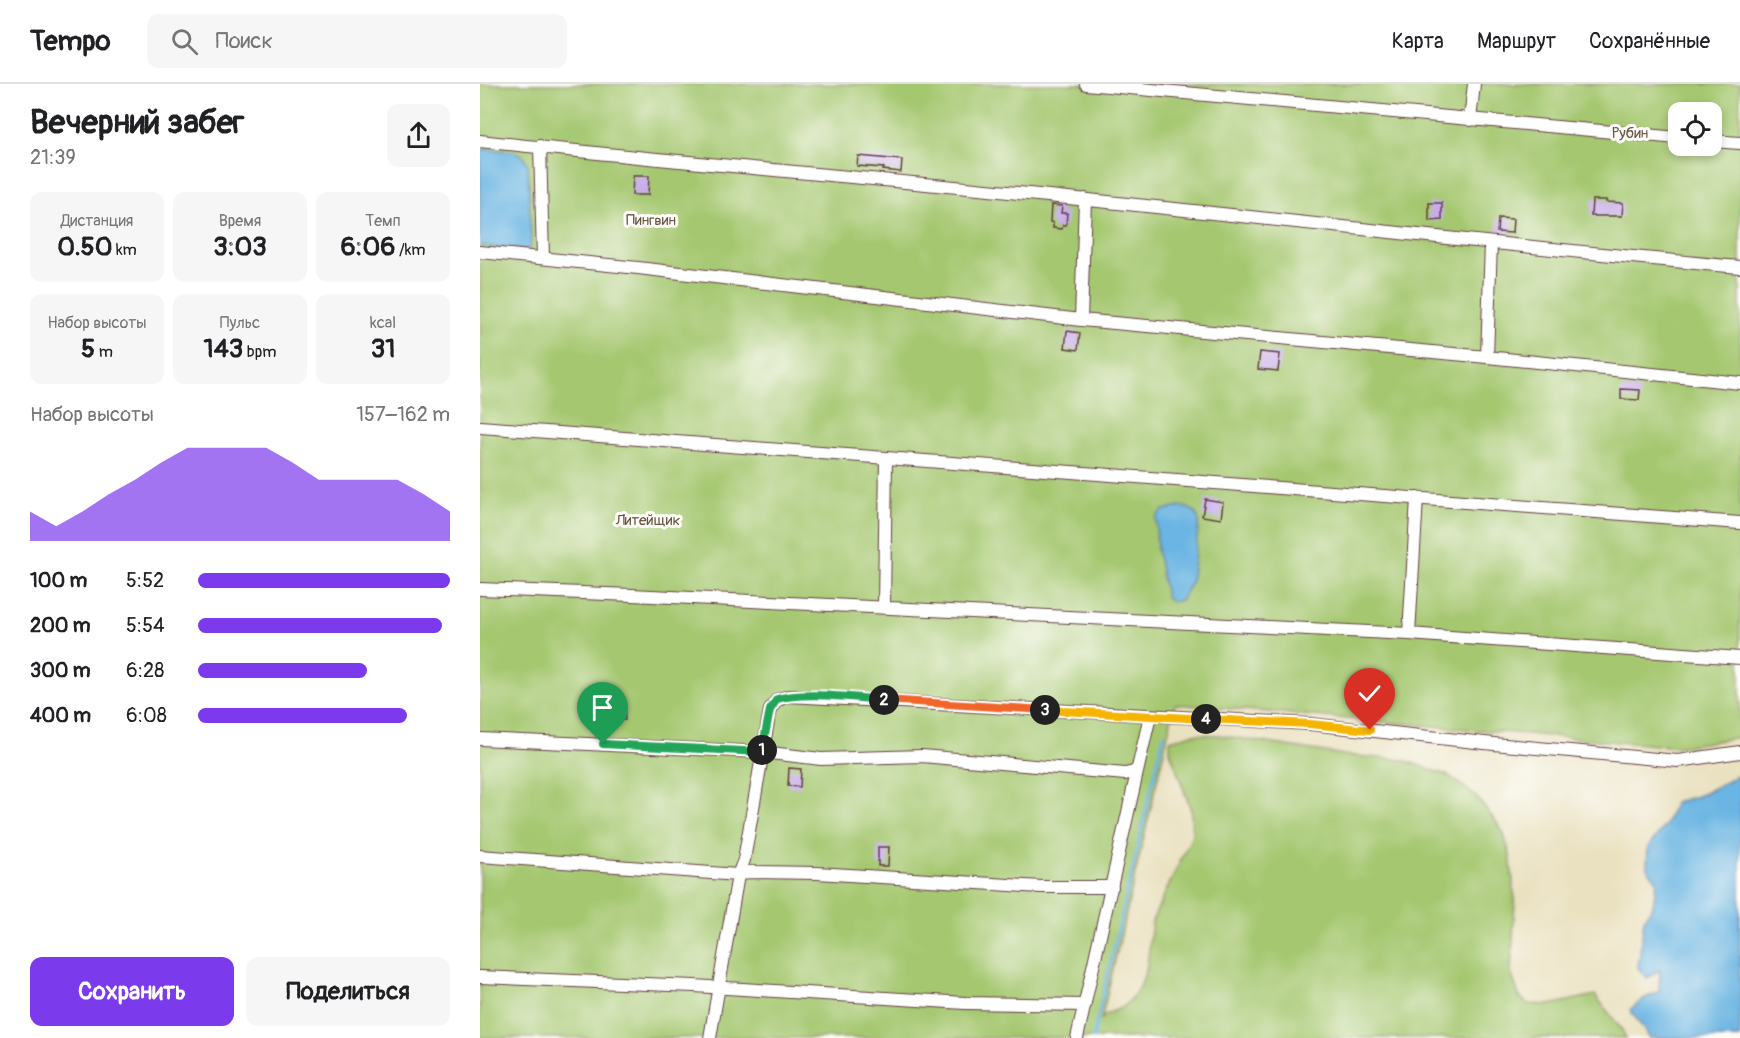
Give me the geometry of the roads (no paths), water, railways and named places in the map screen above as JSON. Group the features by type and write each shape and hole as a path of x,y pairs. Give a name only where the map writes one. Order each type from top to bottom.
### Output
{"street":[{"path":"1086,84 1668,137"},
{"path":"1470,120 1474,84"},
{"path":"480,141 1740,267"},
{"path":"1722,142 1740,143"},
{"path":"540,147 543,258"},
{"path":"1081,320 1085,200"},
{"path":"1487,357 1491,243"},
{"path":"480,252 1081,320 1487,357 1740,383"},
{"path":"480,427 1740,523"},
{"path":"884,607 886,459"},
{"path":"1409,634 1417,498"},
{"path":"480,589 1409,634 1740,658"},
{"path":"710,1038 770,710 777,699 789,696 1310,724 1678,761 1740,752"},
{"path":"1077,1038 1150,716"},
{"path":"480,739 762,752 821,759 922,756 1125,774 1138,768"},
{"path":"480,856 738,875 748,872 817,873 1041,887 1112,887"},
{"path":"480,977 694,986 965,1004 1085,1005"}],"water":[{"path":"480,149 514,151 522,155 528,164 531,243 529,249 480,246"},
{"path":"1182,507 1193,511 1199,521 1191,583 1180,600 1172,602 1166,597 1157,550 1156,517 1163,510"},
{"path":"1740,775 1740,1038 1650,1038 1630,1010 1645,998 1659,992 1660,970 1647,978 1638,968 1644,920 1653,905 1657,881 1647,868 1648,847 1666,824 1675,802 1698,796"}],"waterway":[{"path":"1093,1038 1164,734"}],"park label":[{"name":"Рубин","path":"1630,133"},
{"name":"Пингвин","path":"651,220"},
{"name":"Литейщик","path":"648,520"}]}
